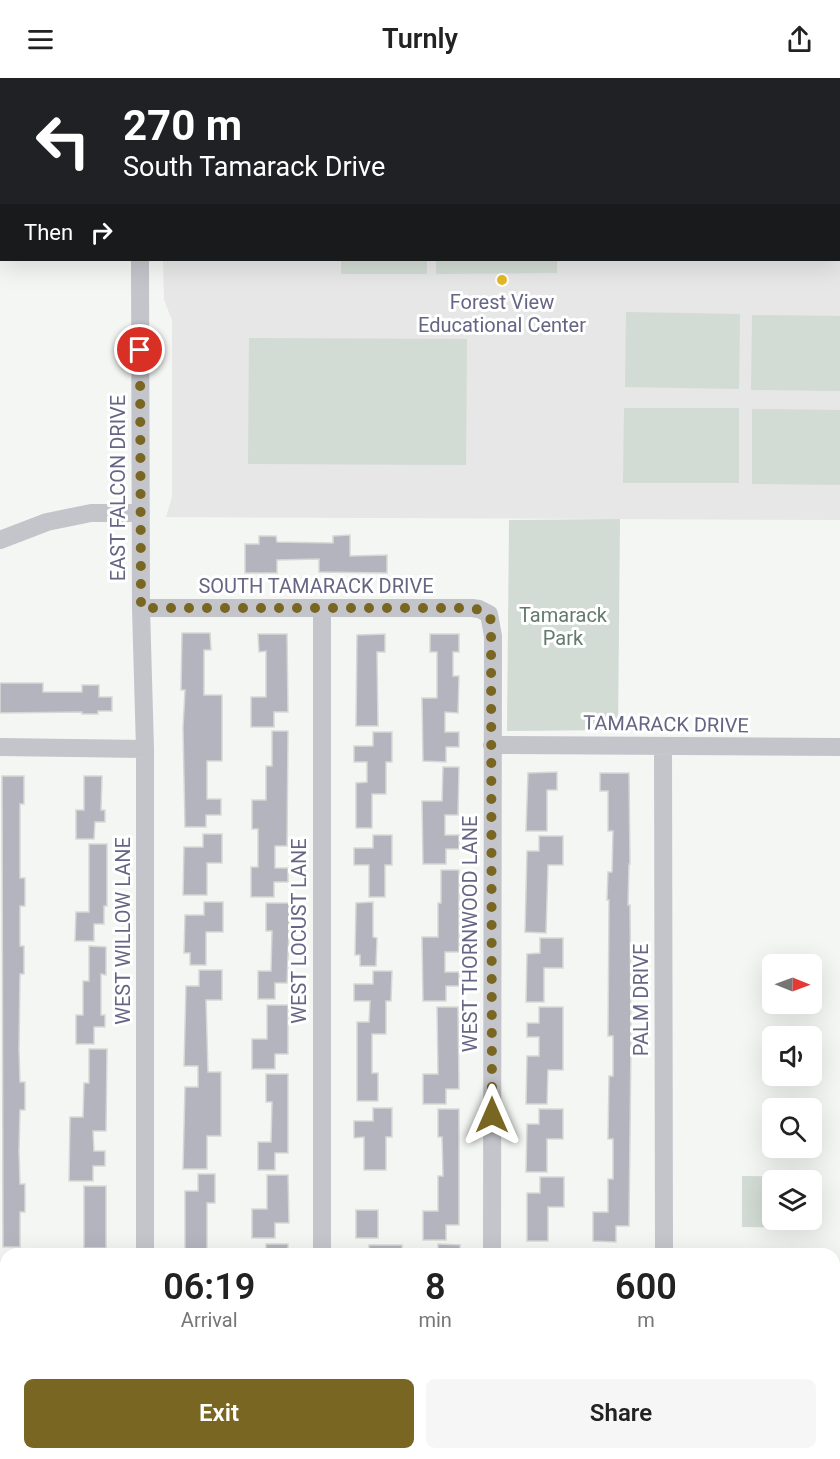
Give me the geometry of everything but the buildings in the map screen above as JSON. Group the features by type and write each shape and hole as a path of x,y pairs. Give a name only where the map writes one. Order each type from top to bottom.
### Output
{"street":[{"name":"EAST FALCON DRIVE","path":"140,261 141,608"},
{"path":"0,540 47,522 91,513 141,513"},
{"name":"SOUTH TAMARACK DRIVE","path":"141,608 472,608 489,614"},
{"name":"WEST WILLOW LANE","path":"141,608 145,749 146,1248"},
{"name":"WEST LOCUST LANE","path":"322,608 322,1248"},
{"name":"WEST THORNWOOD LANE","path":"489,614 493,636 492,1248"},
{"name":"TAMARACK DRIVE","path":"492,745 840,747"},
{"name":"PALM DRIVE","path":"663,746 663,1248"},
{"path":"0,747 145,749"}],"shaded area":[{"name":"Forest View Educational Center","path":"163,261 840,261 840,520 166,517 172,497 172,320 164,300"}],"green space":[{"path":"341,261 427,261 427,274 341,274"},
{"path":"436,261 557,261 557,273 436,274"},
{"path":"626,312 740,314 739,389 625,387"},
{"path":"752,315 840,316 840,391 751,390"},
{"path":"249,338 467,339 466,465 248,464"},
{"path":"624,408 739,408 739,483 623,483"},
{"path":"752,409 840,410 840,485 752,484"},
{"name":"Tamarack Park","path":"620,519 618,730 507,731 509,520"},
{"path":"742,1176 762,1176 762,1227 742,1227"}],"place":[{"name":"Forest View Educational Center","path":"502,280"}],"route":[{"path":"140,350 141,608 472,608 489,614 493,636 492,1115"}]}
